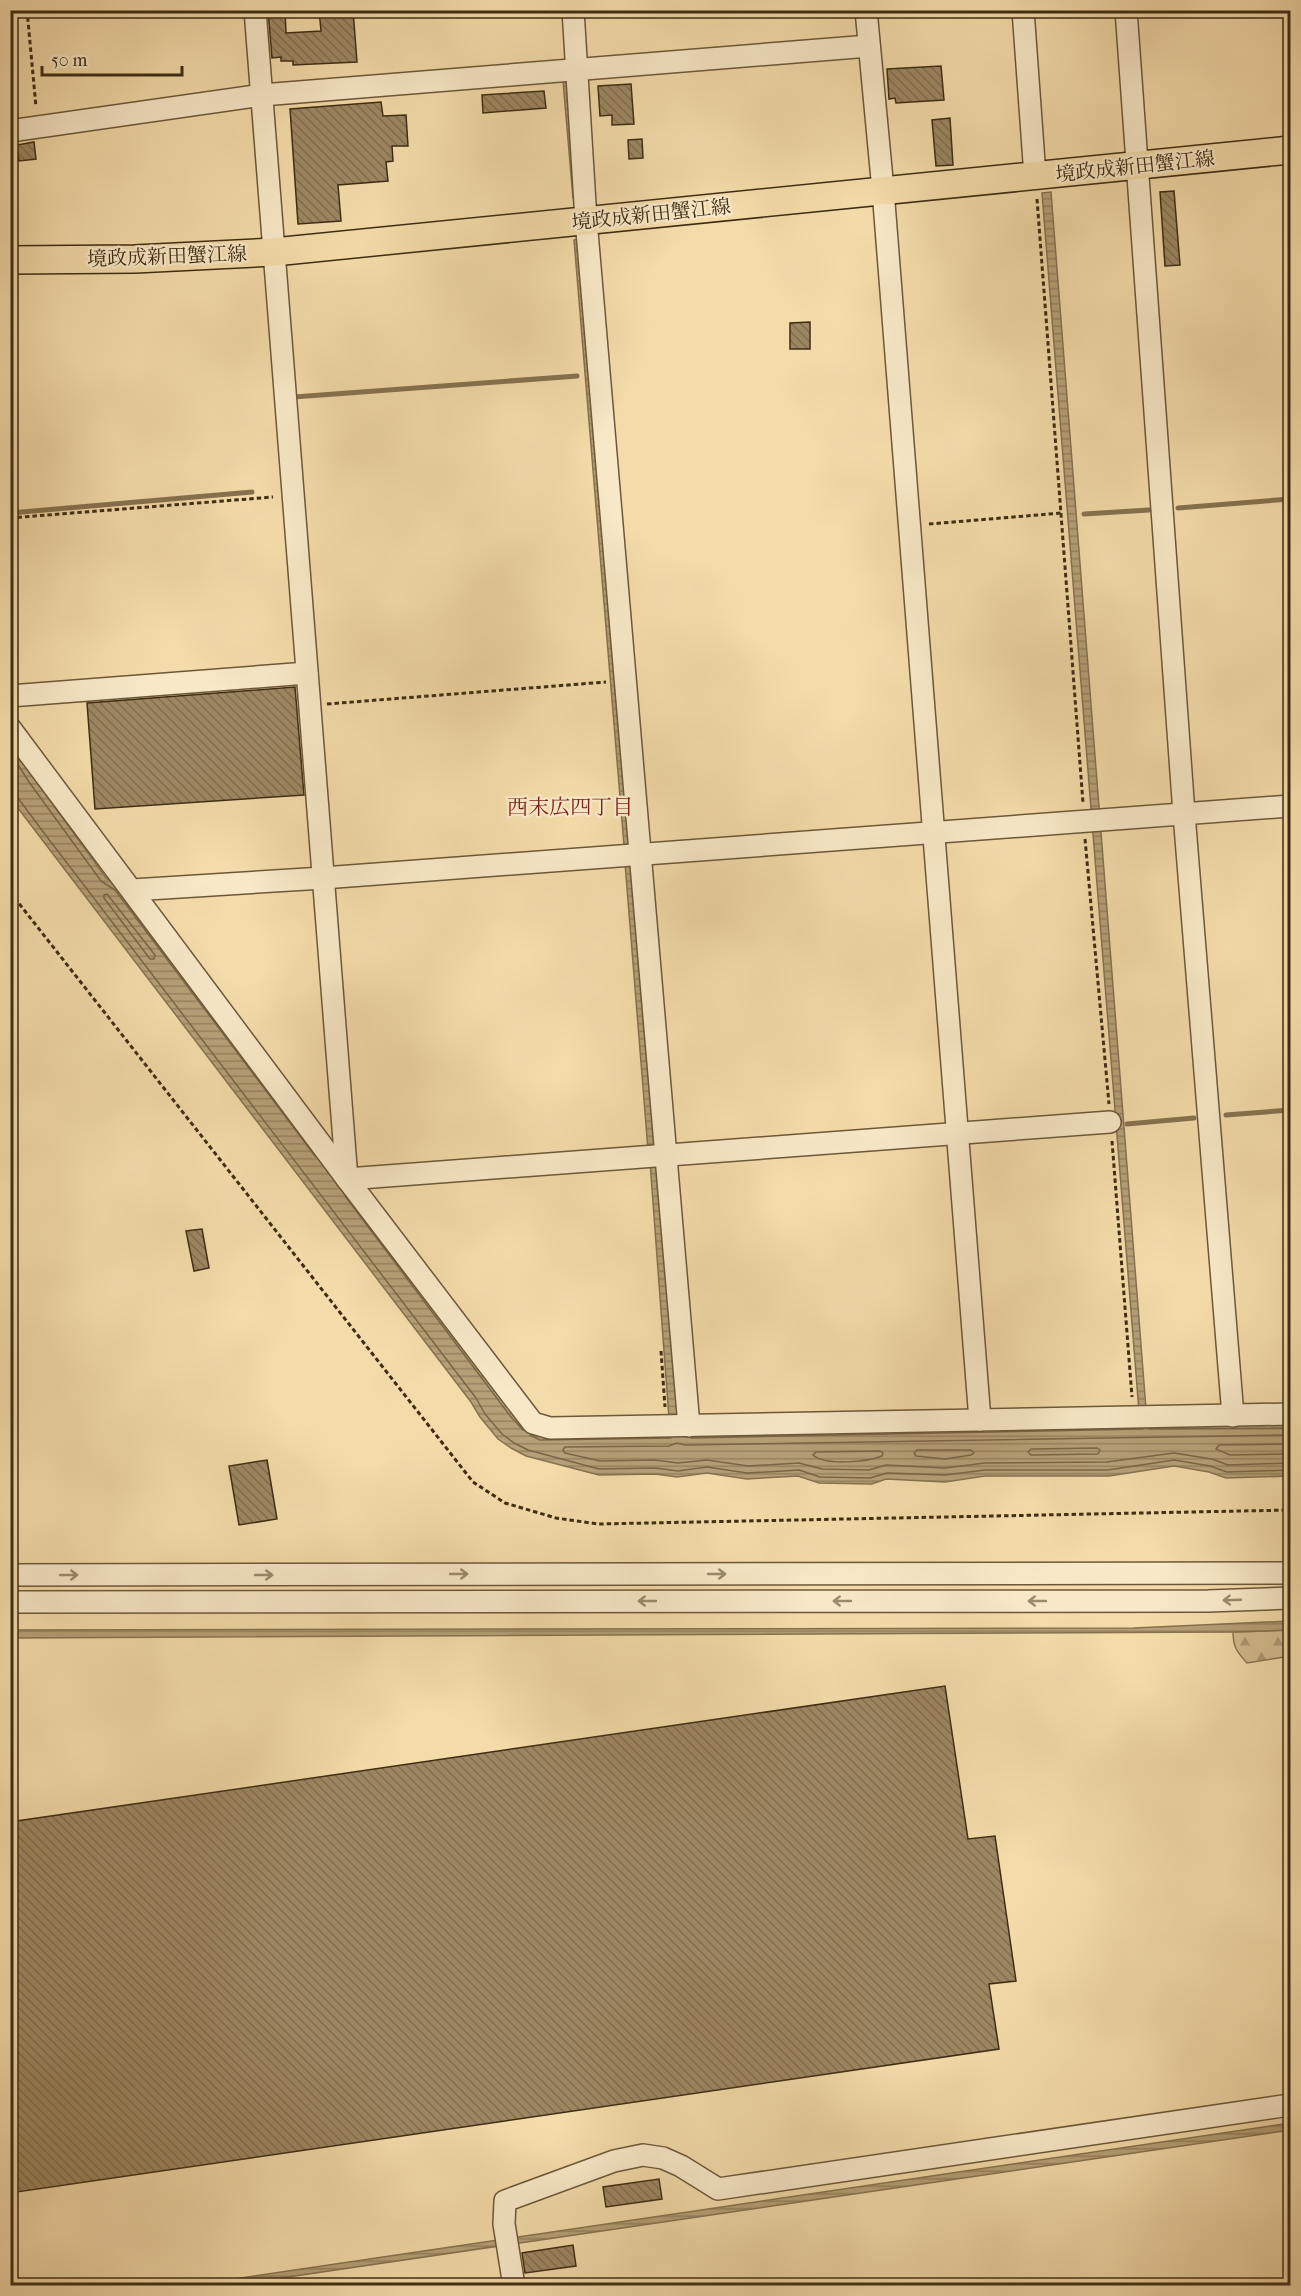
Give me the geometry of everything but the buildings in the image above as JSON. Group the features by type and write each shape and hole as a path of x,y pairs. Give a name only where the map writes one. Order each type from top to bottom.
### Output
{"main road":[{"name":"境政成新田蟹江線","path":"10,260 135,259 274,252 1290,150"}],"street":[{"path":"255,10 347,1179"},
{"path":"573,10 586,220 666,1155 681,1426"},
{"path":"866,10 883,190 980,1420"},
{"path":"1023,10 1035,176"},
{"path":"1126,10 1184,814 1233,1416"},
{"path":"10,131 262,95 869,46"},
{"path":"10,696 307,673"},
{"path":"10,728 347,1179 533,1423 550,1428 1290,1414"},
{"path":"132,890 323,878 1290,806"},
{"path":"347,1179 1110,1122"},
{"path":"10,1575 1290,1573"},
{"path":"10,1602 1184,1601 1290,1598"},
{"path":"514,2286 504,2224 505,2201 614,2161 643,2155 663,2158 681,2166 718,2189 1290,2105"}],"path":[{"path":"27,10 38,127"},
{"path":"1035,176 1062,513 1091,821 1110,1122 1141,1417"},
{"path":"10,518 293,496"},
{"path":"909,526 1062,513"},
{"path":"310,705 606,682"},
{"path":"10,892 473,1482 505,1503 556,1518 598,1524 1290,1510"}],"green space":[{"path":"1290,1630 1290,1656 1247,1663 1235,1646 1233,1632"}],"water":[{"path":"572,80 582,198 573,198 563,81"},
{"path":"1051,192 1146,1409 1290,1422 1290,1476 1226,1478 1209,1472 1174,1466 1109,1476 985,1476 945,1482 886,1479 872,1484 819,1483 798,1476 747,1479 707,1473 677,1477 655,1474 599,1475 526,1456 498,1439 480,1417 471,1402 11,799 10,737 18,755 106,878 111,881 516,1414 670,1432 650,1162 657,1161 683,1432 1140,1424 1042,193"},
{"path":"583,239 632,844 624,845 574,240"},
{"path":"625,863 632,863 656,1149 648,1150"},
{"path":"1290,1621 1290,1630 1233,1632 10,1638 11,1630 1134,1628"},
{"path":"1290,2123 1290,2130 233,2285 186,2286"}],"waterway":[{"path":"294,397 577,376"},
{"path":"10,513 252,492"},
{"path":"1178,508 1290,499"},
{"path":"1084,514 1149,510"},
{"path":"10,664 12,681"},
{"path":"1226,1115 1290,1110"},
{"path":"1127,1124 1194,1118"}],"district":[{"name":"西末広四丁目","path":"570,807"}]}
